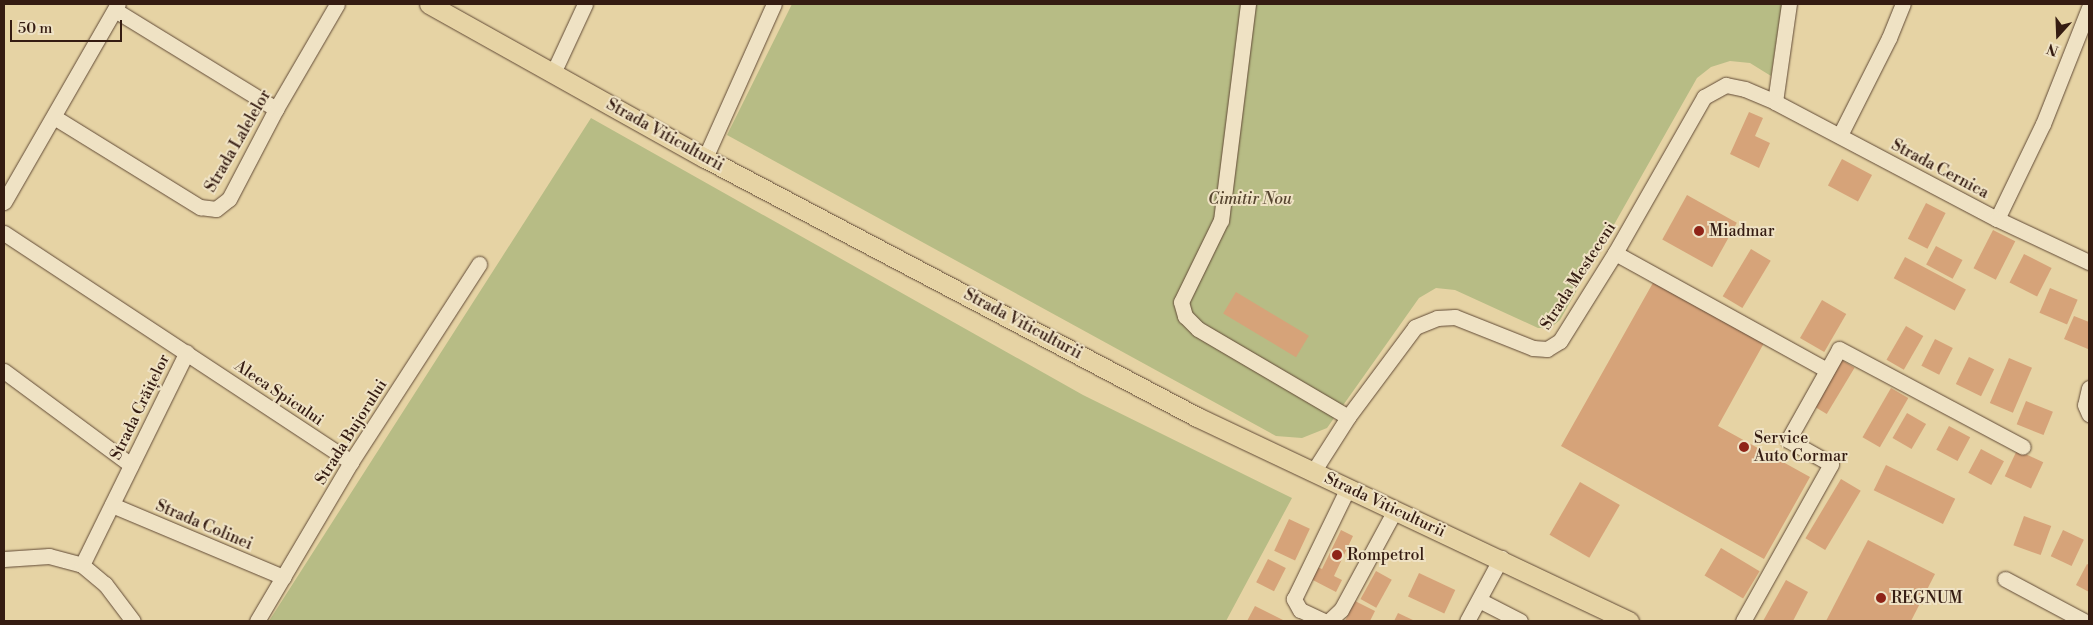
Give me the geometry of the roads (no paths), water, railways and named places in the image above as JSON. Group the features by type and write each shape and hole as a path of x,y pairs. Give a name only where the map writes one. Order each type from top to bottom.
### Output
{"main road":[{"name":"Strada Viticulturii","path":"430,4 705,158 1198,417 1501,558 1629,621"}],"street":[{"name":"Strada Lalelelor","path":"54,117 209,210 223,205 229,198 276,110 337,4"},
{"path":"553,73 586,4"},
{"path":"705,158 774,4"},
{"path":"1248,4 1221,220 1181,302 1185,316 1198,329 1348,417"},
{"path":"1775,102 1789,4"},
{"path":"1840,135 1890,38 1903,4"},
{"path":"4,202 116,7 276,110"},
{"path":"1997,219 2043,124 2089,8"},
{"name":"Strada Mesteceni","path":"1313,472 1348,417 1406,336 1415,327 1437,318 1455,317 1533,348 1546,350 1560,341 1616,253 1704,98 1726,85 1745,89 1775,102"},
{"name":"Strada Cernica","path":"1775,102 1997,219 2089,262"},
{"name":"Strada Crăițelor","path":"4,233 186,352 82,565"},
{"path":"1616,253 1827,370"},
{"name":"Strada Bujorului","path":"257,621 351,462 479,264"},
{"path":"1743,621 1831,464 1788,440 1839,349 2023,447"},
{"name":"Aleea Spicului","path":"186,352 351,462"},
{"path":"4,371 131,465"},
{"path":"2089,388 2085,405 2089,414"},
{"path":"1324,621 1300,610 1294,599 1348,488"},
{"name":"Strada Colinei","path":"112,505 283,577"},
{"path":"1330,621 1341,610 1395,510"},
{"path":"4,559 49,556 82,565 105,584 133,621"},
{"path":"1467,621 1501,558"},
{"path":"2005,579 2084,621"},
{"path":"1479,600 1520,621"}],"place":[{"name":"Miadmar","path":"1699,231"},
{"name":"Service Auto Cormar","path":"1744,447"},
{"name":"Rompetrol","path":"1337,555"},
{"name":"REGNUM","path":"1881,598"}],"park label":[{"name":"Cimitir Nou","path":"1250,199"}]}
